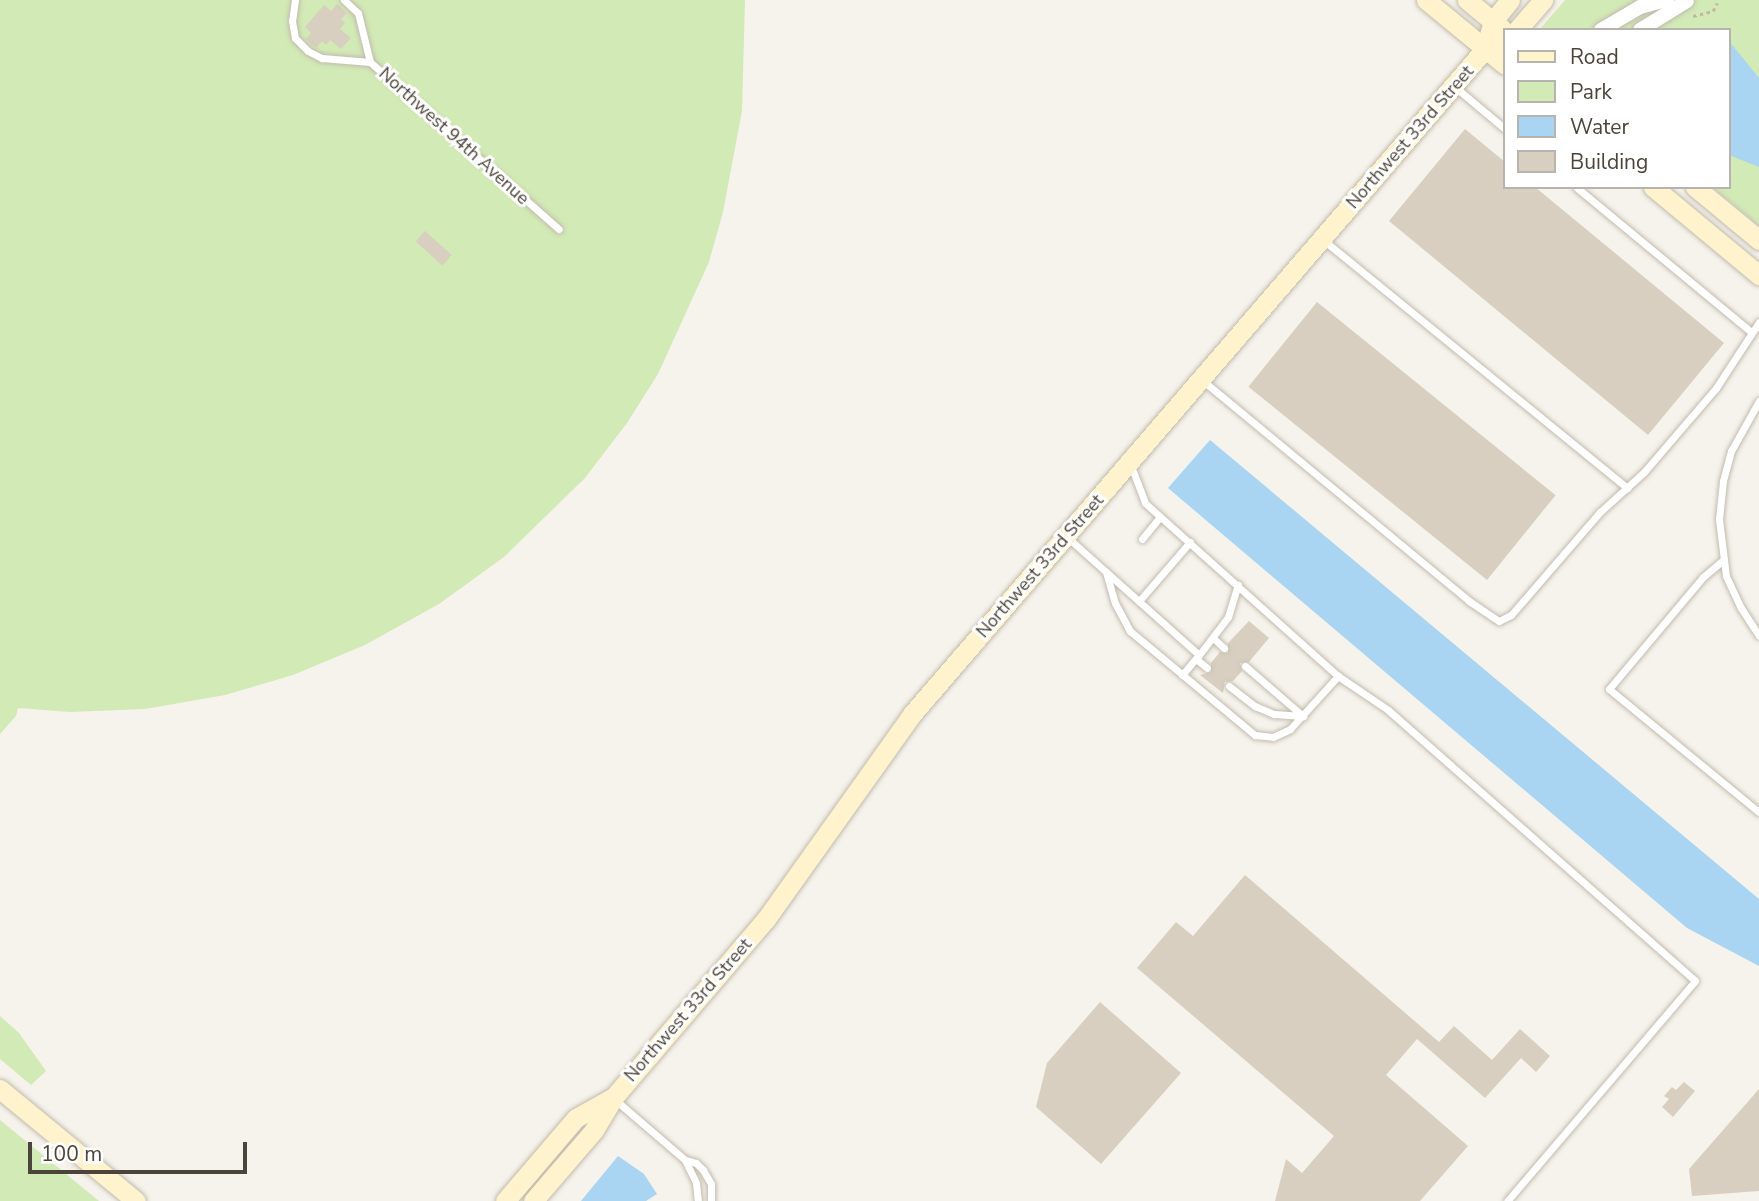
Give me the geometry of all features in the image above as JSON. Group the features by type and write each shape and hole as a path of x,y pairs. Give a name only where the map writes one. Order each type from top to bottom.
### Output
{"street":[{"path":"1426,0 1504,64"},
{"path":"1467,0 1499,26"},
{"name":"Northwest 33rd Street","path":"533,1201 594,1130 612,1098 766,919 907,720 1485,49 1510,0"},
{"path":"1519,28 1543,0"},
{"path":"1608,28 1640,7 1667,0"},
{"path":"1674,0 1692,0"},
{"path":"1643,28 1687,1"},
{"name":"Northwest 33rd Street","path":"1485,49 1504,40"},
{"path":"1655,189 1759,275"},
{"path":"1697,189 1759,240"},
{"path":"0,1088 136,1201"},
{"name":"Northwest 33rd Street","path":"505,1201 576,1118 612,1098"}],"lane":[{"path":"295,0 292,21 295,38 307,51 322,58 370,62"},
{"name":"Northwest 94th Avenue","path":"344,0 358,13 370,62 559,229"},
{"path":"1454,86 1504,128"},
{"path":"1578,189 1751,331"},
{"path":"1322,239 1627,488"},
{"path":"1201,379 1495,620 1507,618 1600,512 1627,488 1716,388 1759,322"},
{"path":"1759,401 1740,431 1724,473 1719,519 1722,561 1736,598 1759,636"},
{"path":"1130,462 1140,496 1160,517 1338,676 1388,710 1695,981 1507,1201"},
{"path":"1142,538 1160,517"},
{"path":"1065,536 1139,601 1207,668"},
{"path":"1139,601 1190,542"},
{"path":"1722,561 1703,577 1609,689 1759,811"},
{"path":"1107,572 1115,603 1126,625 1182,676 1255,735 1264,737 1282,734 1303,716 1338,676"},
{"path":"1182,676 1228,617 1238,585"},
{"path":"1213,638 1224,648"},
{"path":"1245,666 1303,716"},
{"path":"1229,686 1255,706 1274,714 1303,716"},
{"path":"612,1098 685,1160 696,1183 698,1201"},
{"path":"685,1160 696,1163 708,1177 711,1201"}],"path":[{"path":"1689,17 1713,11 1717,3"}],"green space":[{"path":"0,0 745,0 742,111 723,212 709,262 658,374 627,423 585,478 504,557 439,604 365,645 293,675 225,695 145,709 70,712 18,708 16,716 0,734"},
{"path":"1565,0 1759,0 1759,226 1714,189 1731,189 1731,28 1541,28"},
{"path":"0,1016 19,1033 46,1071 31,1085 0,1059"},
{"path":"0,1120 99,1201 0,1201"}],"water":[{"path":"1731,43 1759,78 1759,167 1731,156"},
{"path":"1210,440 1759,899 1759,966 1687,928 1168,488"},
{"path":"618,1156 644,1174 657,1194 646,1201 581,1201"}],"building":[{"path":"337,4 347,13 341,19 345,23 340,29 351,38 341,49 330,40 326,45 322,41 316,48 306,39 311,33 305,27 324,5 331,11"},
{"path":"1465,129 1504,161 1504,189 1537,189 1724,343 1648,435 1389,221"},
{"path":"425,231 452,255 442,265 416,241"},
{"path":"1317,302 1556,495 1487,580 1248,387"},
{"path":"1249,621 1269,638 1249,662 1240,663 1242,671 1233,681 1225,682 1223,693 1200,675 1211,672 1211,663 1220,652 1228,653 1228,643"},
{"path":"1245,875 1439,1042 1454,1026 1492,1060 1520,1029 1550,1056 1536,1072 1521,1058 1485,1098 1417,1039 1386,1075 1468,1146 1420,1201 1275,1201 1286,1159 1302,1173 1334,1136 1137,968 1176,922 1193,936"},
{"path":"1100,1002 1181,1073 1101,1164 1036,1107 1047,1063"},
{"path":"1684,1082 1695,1091 1673,1117 1662,1107 1669,1099 1664,1096 1672,1087 1676,1090"},
{"path":"1759,1089 1759,1191 1692,1196 1689,1169"}]}
